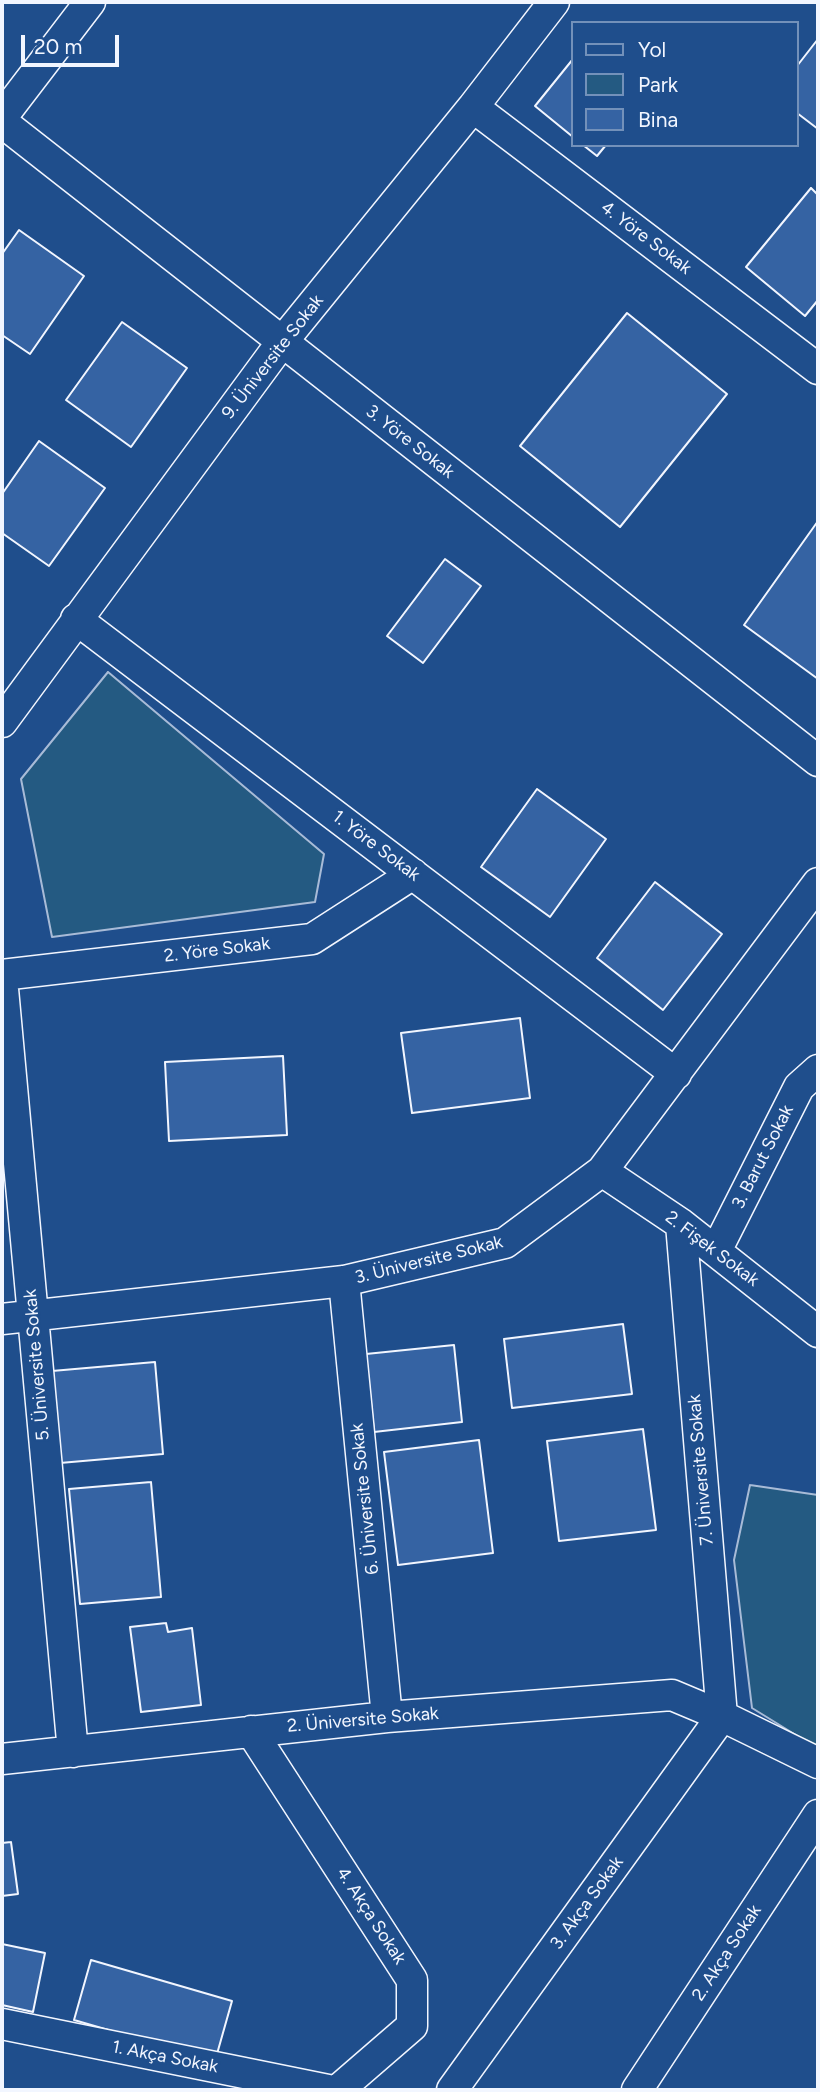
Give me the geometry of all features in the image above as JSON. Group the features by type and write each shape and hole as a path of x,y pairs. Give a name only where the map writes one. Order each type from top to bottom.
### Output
{"street":[{"path":"2,120 90,2"},
{"name":"9. Üniversite Sokak","path":"2,722 282,342 473,107 554,2"},
{"name":"4. Yöre Sokak","path":"473,107 818,368"},
{"name":"3. Yöre Sokak","path":"2,120 818,761"},
{"name":"1. Yöre Sokak","path":"76,619 676,1073"},
{"name":"2. Yöre Sokak","path":"2,976 313,939 413,874"},
{"name":"3. Üniversite Sokak","path":"2,1319 344,1282 505,1243 601,1171 818,883"},
{"name":"5. Üniversite Sokak","path":"2,976 73,1752"},
{"name":"3. Barut Sokak","path":"716,1251 799,1087 818,1070"},
{"name":"2. Fişek Sokak","path":"601,1171 681,1224 818,1332"},
{"name":"7. Üniversite Sokak","path":"681,1224 722,1716"},
{"name":"6. Üniversite Sokak","path":"344,1282 387,1717"},
{"name":"2. Üniversite Sokak","path":"2,1759 387,1717 672,1695 818,1763"},
{"name":"3. Akça Sokak","path":"452,2090 722,1716"},
{"name":"4. Akça Sokak","path":"251,1731 412,1980 412,2026 338,2090"},
{"name":"2. Akça Sokak","path":"637,2090 818,1815"},
{"name":"1. Akça Sokak","path":"2,2024 235,2081 328,2090"}],"green space":[{"path":"108,672 324,854 315,902 52,937 21,779"},
{"path":"750,1485 818,1495 817,1748 752,1708 734,1560"}],"building":[{"path":"818,39 818,129 799,115 799,63"},
{"path":"572,60 572,136 535,106"},
{"path":"586,147 604,147 597,156"},
{"path":"811,188 818,195 818,300 805,316 746,267"},
{"path":"19,230 84,276 30,354 2,335 2,254"},
{"path":"627,313 727,394 620,527 520,446"},
{"path":"122,322 187,368 131,447 66,400"},
{"path":"39,441 105,488 49,566 2,533 2,494"},
{"path":"818,521 818,679 744,625"},
{"path":"445,559 481,586 423,663 387,636"},
{"path":"537,789 606,839 550,917 481,867"},
{"path":"655,882 722,934 663,1010 597,958"},
{"path":"520,1018 530,1098 412,1113 401,1033"},
{"path":"283,1056 287,1135 169,1141 165,1062"},
{"path":"623,1324 632,1394 512,1408 504,1339"},
{"path":"454,1345 462,1422 374,1432 366,1354"},
{"path":"155,1362 163,1454 60,1463 52,1371"},
{"path":"643,1429 656,1530 559,1541 547,1441"},
{"path":"479,1440 493,1553 398,1565 384,1452"},
{"path":"151,1482 161,1597 80,1604 69,1489"},
{"path":"166,1623 168,1632 192,1628 201,1705 141,1712 130,1627"},
{"path":"11,1842 18,1894 2,1896 2,1843"},
{"path":"2,1944 45,1953 33,2012 2,2005"},
{"path":"91,1960 232,2001 215,2061 74,2020"}]}
